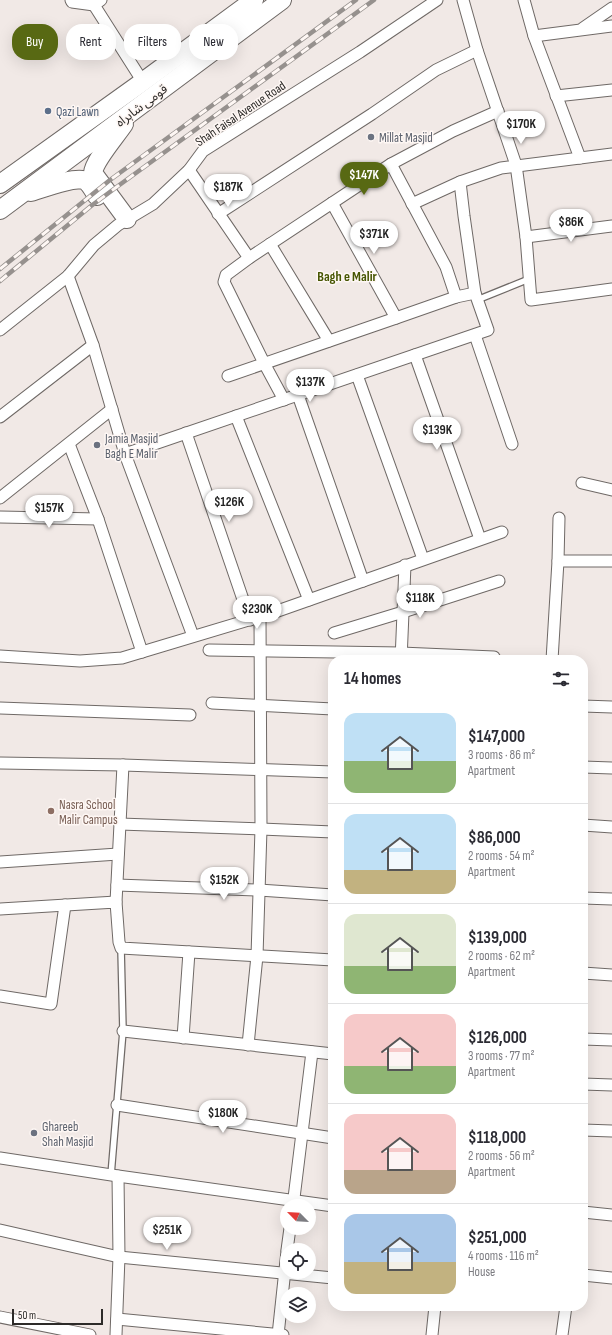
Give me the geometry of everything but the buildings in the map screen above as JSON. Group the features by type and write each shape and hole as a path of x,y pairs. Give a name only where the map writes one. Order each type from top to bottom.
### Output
{"highway":[{"name":"قومی شاہراہ","path":"0,184 143,82 254,0"},
{"name":"قومی شاہراہ","path":"0,210 282,0"},
{"path":"122,222 93,173 99,158 132,112"},
{"path":"20,195 81,179 89,185 122,222"}],"street":[{"path":"71,0 72,2 97,2 143,82"},
{"name":"Shah Faisal Avenue Road","path":"0,330 68,276 94,245 122,222 153,204 189,170 203,151 360,52 437,0"},
{"path":"463,0 477,50 516,165 526,238 531,300 612,289"},
{"path":"524,0 534,36 580,158"},
{"path":"581,29 612,8"},
{"path":"534,36 612,26"},
{"path":"218,214 372,114 436,70 477,50"},
{"path":"556,96 612,90"},
{"path":"284,400 264,364 224,282 226,275 249,258 391,164 454,131 498,111"},
{"path":"412,204 460,182 501,168 612,154"},
{"path":"391,164 446,267 456,297"},
{"path":"189,170 249,258"},
{"path":"125,454 488,330 476,296 460,182"},
{"path":"332,203 396,318"},
{"path":"526,238 612,226"},
{"path":"270,244 329,341"},
{"path":"68,276 93,345 125,454 193,636"},
{"path":"228,376 456,297 476,296"},
{"path":"475,335 512,444"},
{"path":"0,417 93,345"},
{"path":"416,355 480,540"},
{"path":"357,375 423,559"},
{"path":"298,395 362,580"},
{"path":"0,498 112,409"},
{"path":"236,416 309,600"},
{"path":"186,433 255,618 260,652 259,705 261,829 257,956 248,1045"},
{"path":"69,444 98,519 142,652"},
{"path":"582,483 612,490"},
{"path":"0,517 98,519"},
{"path":"552,655 559,518"},
{"path":"0,656 80,661 122,658 255,618 502,532"},
{"path":"558,561 612,561"},
{"path":"401,655 405,565"},
{"path":"334,633 499,581"},
{"path":"209,650 345,655"},
{"path":"212,703 328,709"},
{"path":"588,706 612,707"},
{"path":"0,708 190,714"},
{"path":"0,763 123,765 328,772"},
{"path":"123,765 116,902 119,942 121,948 328,960"},
{"path":"588,767 612,768"},
{"path":"120,824 328,832"},
{"path":"588,825 612,827"},
{"path":"0,862 118,854"},
{"path":"117,885 259,890 328,895"},
{"path":"588,898 612,899"},
{"path":"0,909 116,902"},
{"path":"0,996 51,1004 65,905"},
{"path":"183,1038 189,952"},
{"path":"588,974 612,975"},
{"path":"123,1031 328,1054"},
{"path":"588,1040 612,1040"},
{"path":"294,1199 312,1052"},
{"path":"588,1084 612,1085"},
{"path":"117,1105 328,1137"},
{"path":"588,1130 612,1131"},
{"path":"0,1158 280,1202"},
{"path":"115,1176 119,1257 116,1335"},
{"path":"316,1205 328,1206"},
{"path":"588,1213 612,1215"},
{"path":"0,1230 119,1257 280,1274"},
{"path":"588,1276 612,1278"},
{"path":"316,1277 328,1278"},
{"path":"278,1335 284,1279"},
{"path":"588,1280 612,1282"},
{"path":"432,1335 434,1311"},
{"path":"562,1335 565,1311"},
{"path":"0,1317 90,1335"},
{"path":"117,1319 283,1335"}],"lane":[{"path":"476,296 529,279"},
{"path":"115,1176 117,1105 123,1031 121,948"}],"railway":[{"path":"0,269 110,180 356,0"},
{"path":"0,281 91,206 374,0"}],"place":[{"name":"Qazi Lawn","path":"48,111"},
{"name":"Millat Masjid","path":"371,137"},
{"name":"Jamia Masjid Bagh E Malir","path":"97,445"},
{"name":"Nasra School Malir Campus","path":"51,811"},
{"name":"Ghareeb Shah Masjid","path":"34,1133"}],"district":[{"name":"Bagh e Malir","path":"347,276"}]}
